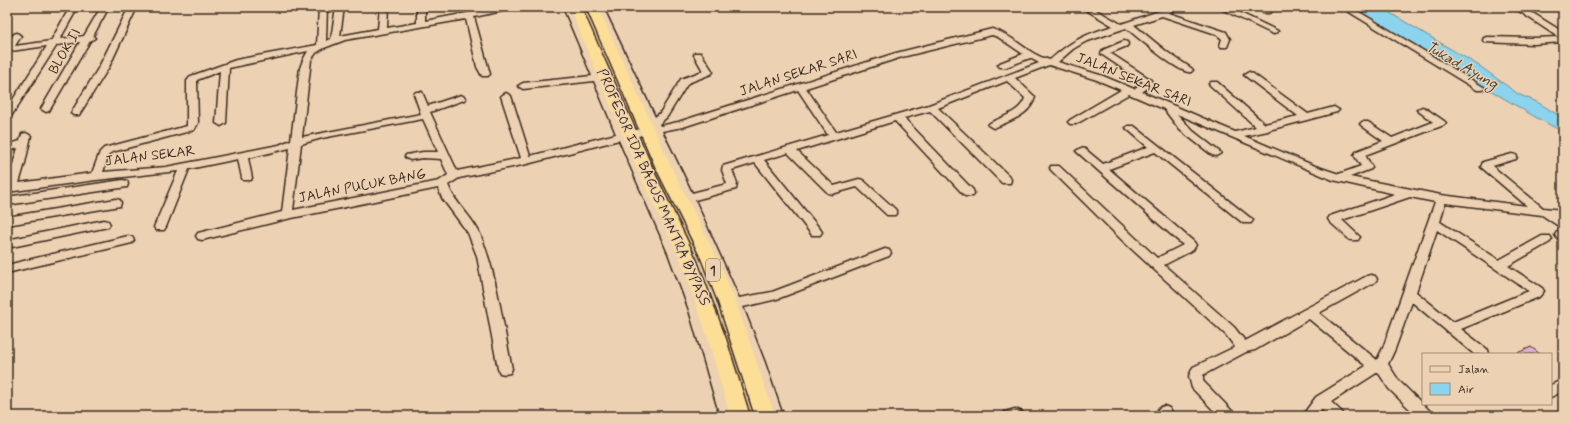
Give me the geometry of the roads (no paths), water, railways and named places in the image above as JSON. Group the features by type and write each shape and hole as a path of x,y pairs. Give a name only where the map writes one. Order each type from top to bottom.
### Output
{"highway":[{"name":"PROFESOR IDA BAGUS MANTRA BYPASS","path":"575,7 580,29 626,135 697,281 718,339 740,416"},
{"name":"PROFESOR IDA BAGUS MANTRA BYPASS","path":"592,7 653,127 663,166 709,258 724,296 765,416"}],"street":[{"path":"7,116 54,43 74,7"},
{"name":"BLOK II","path":"46,109 91,38 105,7"},
{"path":"84,57 91,38 112,7"},
{"path":"76,113 104,67 133,7"},
{"path":"287,215 289,188 305,68 310,55 319,47 323,7"},
{"path":"335,40 340,7"},
{"path":"382,31 384,7"},
{"path":"421,7 421,24"},
{"path":"96,176 105,152 108,150 191,128 193,123 192,81 197,77 225,67 274,55 319,47 335,40 469,16 509,7"},
{"path":"567,7 580,29 597,78 626,135 674,253 691,297 728,416"},
{"path":"599,7 653,127 719,260 759,361 776,416"},
{"path":"1085,7 1124,26 1188,70"},
{"path":"1095,12 1105,7"},
{"path":"689,198 732,186 727,168 932,107 1049,63 1071,46 1096,34 1163,14 1176,7"},
{"path":"1221,7 1274,31"},
{"path":"1345,7 1480,88"},
{"path":"1517,7 1563,38"},
{"path":"1163,14 1223,34 1226,39 1224,45"},
{"path":"469,16 485,74"},
{"name":"JALAN SEKAR SARI","path":"456,175 527,160 653,127 680,125 899,55 987,32 992,32 1001,35 1030,55 1049,63 1086,73 1132,91 1168,108 1337,178 1406,194 1441,200 1563,214"},
{"path":"8,50 17,36"},
{"path":"8,50 91,38"},
{"path":"1487,40 1523,41 1563,38"},
{"path":"1073,122 1148,84 1146,81 1104,54 1124,44"},
{"path":"653,127 664,115 684,80 708,72 698,55"},
{"path":"1003,64 1030,55"},
{"path":"221,123 225,67"},
{"path":"1249,75 1306,117"},
{"path":"523,86 597,78"},
{"path":"993,125 1024,109 1030,102 1030,97 1026,92 1010,78"},
{"path":"1214,84 1264,129"},
{"path":"800,86 833,136"},
{"path":"419,94 425,113 452,173 456,175"},
{"path":"506,96 527,160"},
{"name":"JALAN SEKAR","path":"10,188 96,176 166,170 243,156 281,148 322,135 420,116 461,98"},
{"path":"932,107 1006,180"},
{"path":"1168,108 1182,128 1216,152"},
{"path":"1235,135 1264,129 1334,110"},
{"path":"1337,178 1366,167 1359,157 1361,153 1441,123 1422,110"},
{"path":"898,118 969,193"},
{"path":"1365,124 1392,142"},
{"path":"1130,128 1246,220"},
{"path":"7,148 26,139 20,163 10,188"},
{"path":"1102,168 1155,148"},
{"path":"789,149 832,190 859,183 891,212"},
{"path":"1081,151 1190,245 1189,247 1155,264"},
{"path":"410,157 423,155 445,156"},
{"path":"243,156 247,178"},
{"path":"1512,157 1487,164 1486,167 1542,211 1562,231"},
{"path":"757,158 816,232"},
{"path":"160,227 185,166"},
{"path":"1055,168 1155,264 1230,331 1242,347"},
{"name":"JALAN PUCUK BANG","path":"202,236 287,215 442,184 456,175"},
{"path":"7,201 123,184"},
{"name":"JALAN PUCUK BANG","path":"442,184 446,196 473,232 483,256 505,369"},
{"path":"1354,237 1334,219 1406,194"},
{"path":"1309,416 1321,401 1378,366 1389,349 1441,200"},
{"path":"7,221 116,202"},
{"path":"1434,223 1532,286 1538,292 1451,328"},
{"path":"7,244 104,224"},
{"path":"1500,265 1546,239"},
{"path":"7,268 128,240"},
{"path":"737,303 777,294 885,254"},
{"path":"1228,416 1197,384 1195,374 1240,350 1242,347 1250,346 1371,279"},
{"path":"1409,293 1482,353"},
{"path":"1310,313 1378,366 1426,416"},
{"path":"1552,390 1563,385"},
{"path":"1321,401 1337,416"},
{"path":"1010,416 1017,416"}],"water":[{"name":"Tukad Ayung","path":"1350,7 1380,7 1481,67 1518,94 1537,102 1563,118 1563,132 1537,118"}]}
